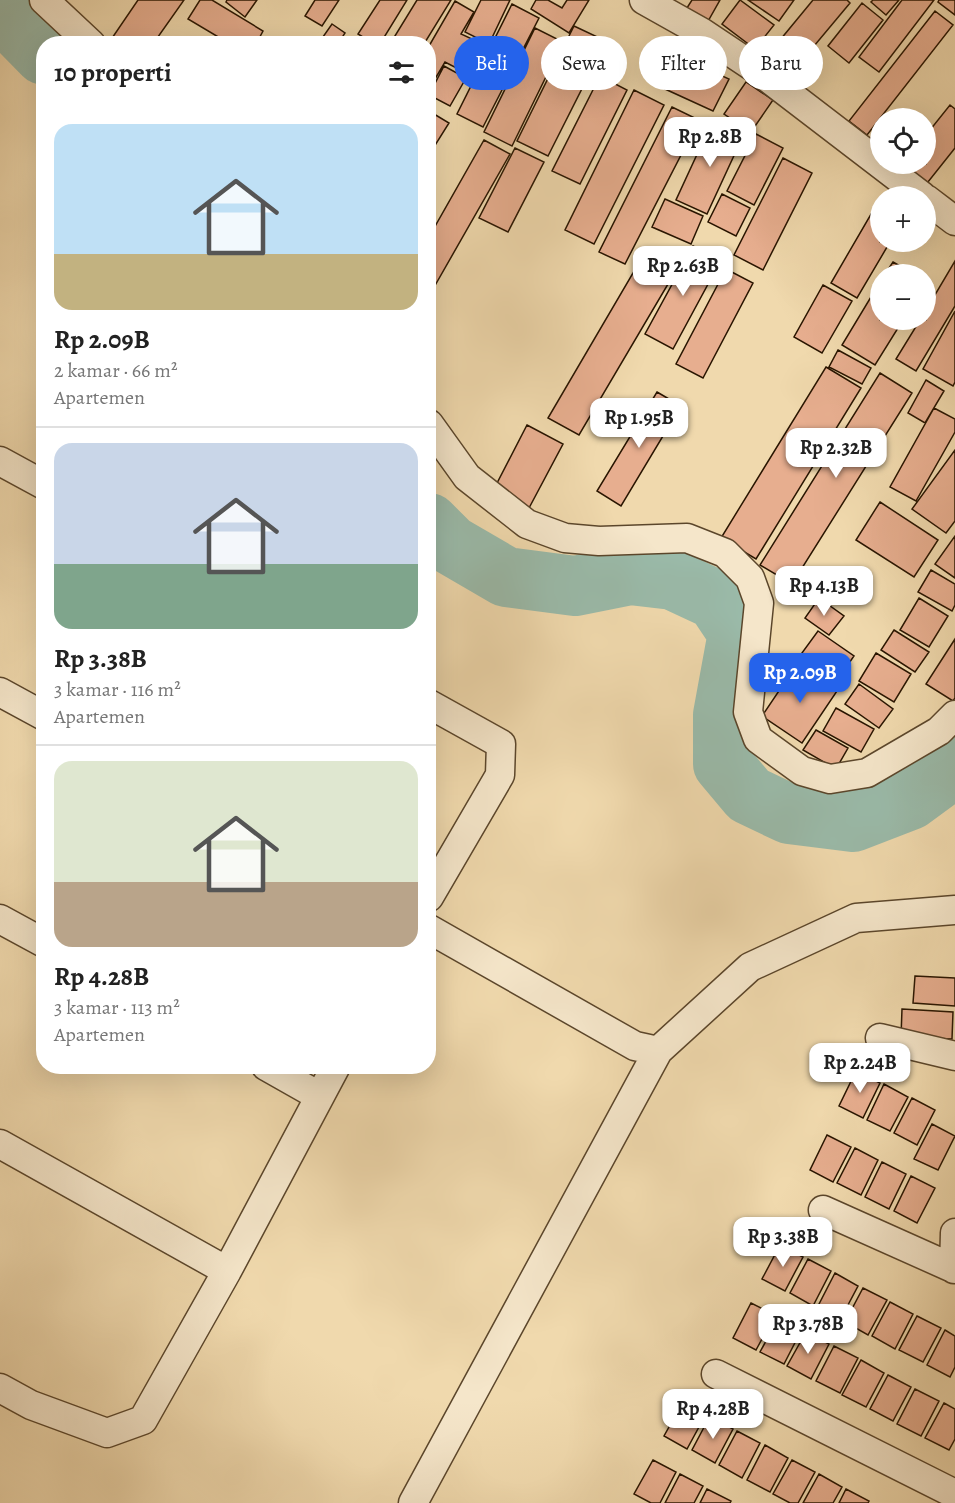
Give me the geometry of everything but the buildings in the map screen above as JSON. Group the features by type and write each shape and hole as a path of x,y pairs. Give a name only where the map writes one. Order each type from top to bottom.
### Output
{"street":[{"path":"44,0 82,36"},
{"path":"644,0 701,32 755,68 908,186"},
{"path":"936,207 955,221"},
{"path":"436,434 467,477 527,524 564,538 599,541 687,538 725,553 750,578 759,603 748,712 758,739 802,771 830,779 867,773 939,731 955,716"},
{"path":"0,461 36,481"},
{"path":"0,692 36,712"},
{"path":"436,708 501,744 500,775 436,885"},
{"path":"413,1503 658,1051 750,967 856,918 955,910"},
{"path":"0,919 36,939"},
{"path":"436,933 635,1046 658,1051"},
{"path":"879,1038 955,1056"},
{"path":"280,1074 320,1096"},
{"path":"0,1388 31,1405 107,1433 143,1420 227,1271 332,1074"},
{"path":"0,1143 227,1271"},
{"path":"823,1210 954,1269 955,1233"},
{"path":"716,1374 955,1494"}],"waterway":[{"path":"0,10 36,47"},
{"path":"436,530 451,545 506,577 575,586 630,575 673,580 716,600 738,633 723,715 723,764 749,795 789,814 853,822 910,800 955,767"}]}
